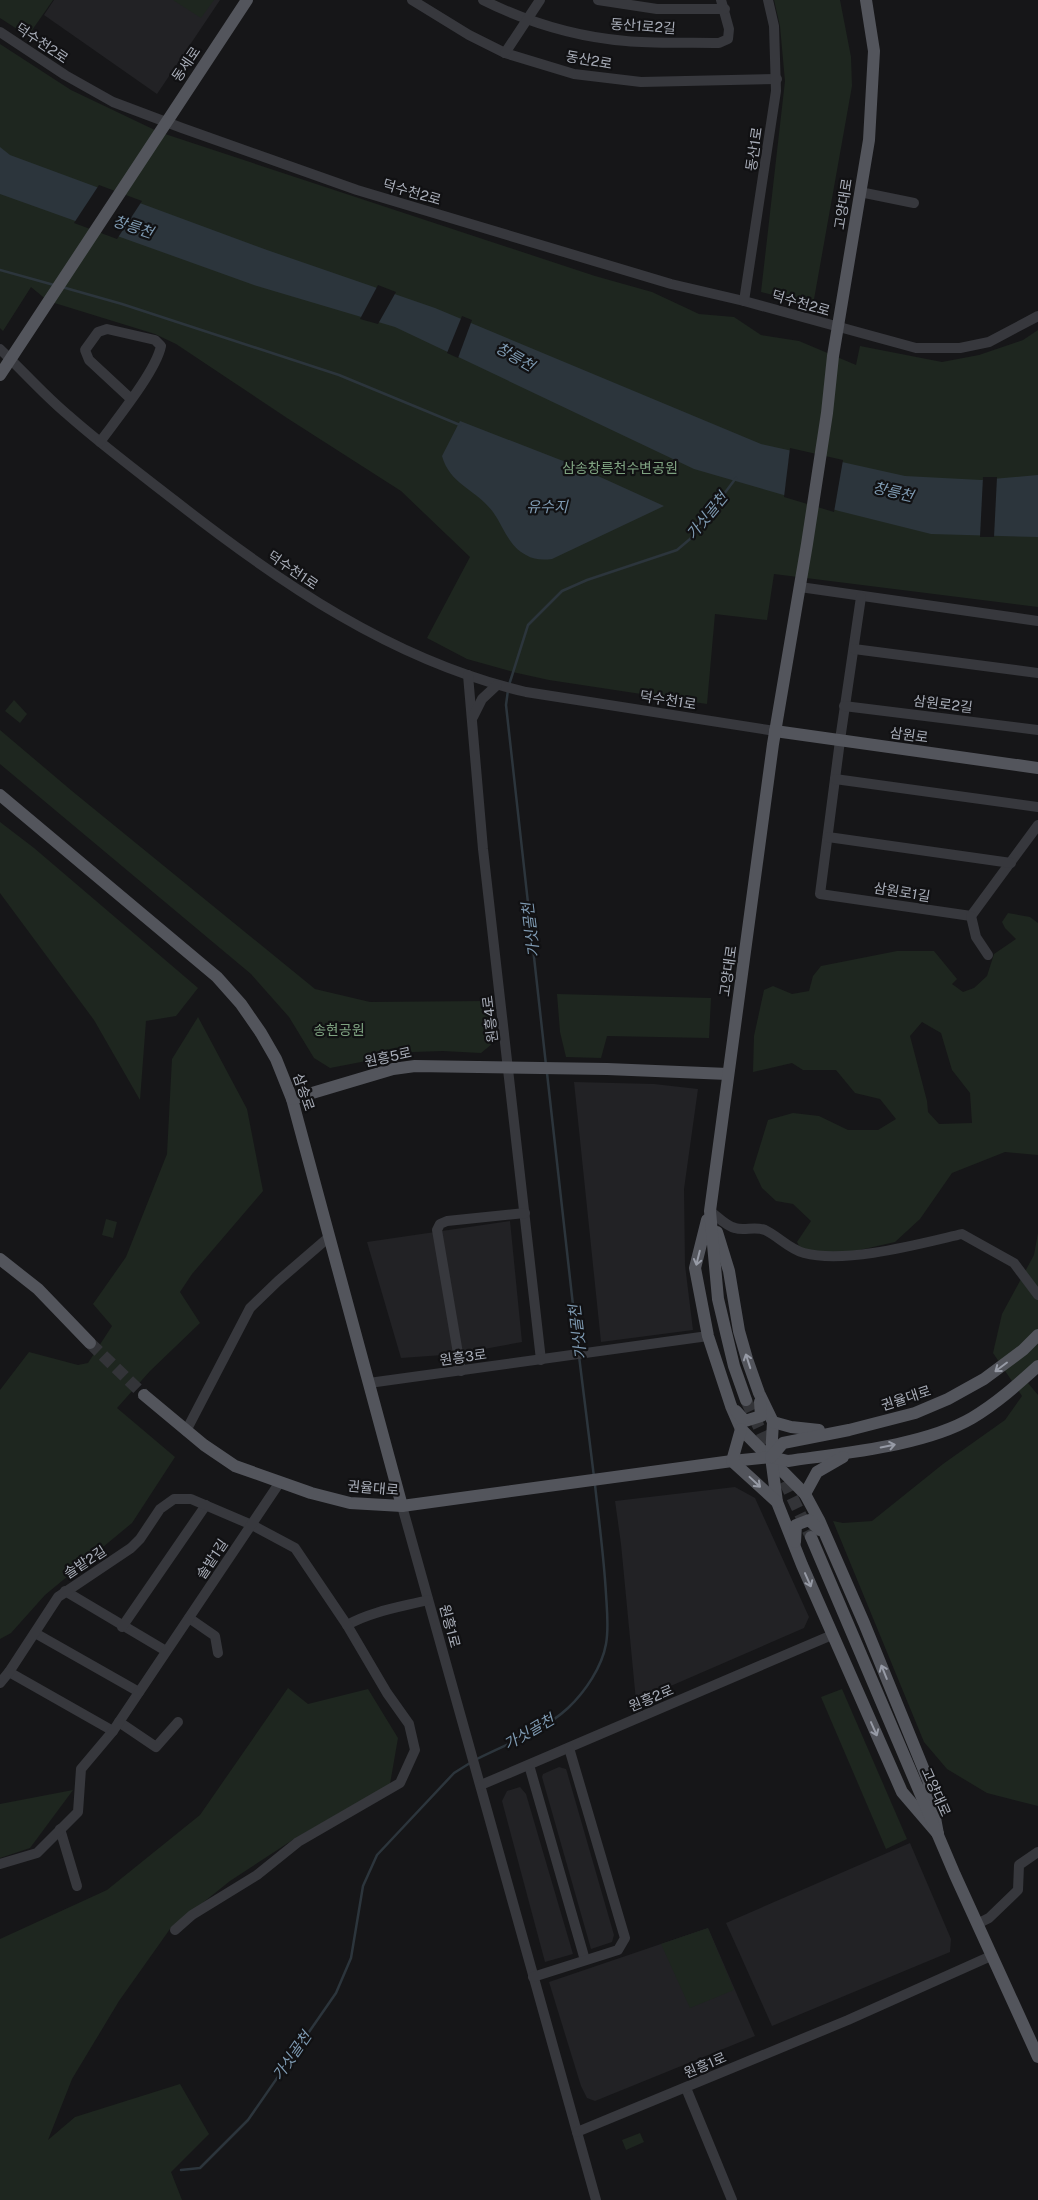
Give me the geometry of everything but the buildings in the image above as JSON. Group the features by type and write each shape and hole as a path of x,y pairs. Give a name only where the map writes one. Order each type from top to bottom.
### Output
{"main road":[{"name":"동세로","path":"10,359 247,0"},
{"name":"고양대로","path":"746,1400 734,1366 718,1299 710,1211 776,732 827,413 837,328 869,140 874,51 866,0"},
{"path":"0,375 10,359"},
{"name":"삼원로","path":"776,732 1038,768"},
{"name":"삼송로","path":"0,795 217,977 241,1004 276,1059 292,1099 402,1506"},
{"name":"원흥5로","path":"292,1099 393,1069 415,1066 561,1068 728,1074"},
{"path":"710,1211 696,1268 708,1336 731,1406 741,1429 771,1457 805,1494 826,1536 928,1780 938,1834"},
{"path":"710,1211 729,1271 739,1331 759,1393 773,1422 771,1457 777,1502 832,1635 902,1792 938,1834"},
{"path":"0,1259 38,1289 90,1343"},
{"name":"권율대로","path":"771,1457 783,1443 849,1430 915,1413 948,1399 984,1379 1023,1350 1038,1335"},
{"path":"732,1461 771,1457 788,1461 892,1445 931,1435 971,1418 1010,1392 1038,1366"},
{"path":"731,1406 745,1421 761,1416 759,1393"},
{"name":"권율대로","path":"144,1395 186,1431 235,1466 350,1503 402,1506 732,1461"},
{"path":"773,1422 804,1430 849,1430"},
{"path":"732,1461 741,1429"},
{"path":"805,1494 817,1472 829,1463 856,1451"},
{"path":"732,1461 777,1502"},
{"path":"795,1548 796,1525 809,1520 826,1536"},
{"name":"고양대로","path":"811,1537 977,1924 1038,2057"}],"street":[{"name":"동산2로","path":"412,0 505,53 574,74 641,82 777,79"},
{"path":"483,0 528,18"},
{"path":"505,53 540,0"},
{"name":"동산1로2길","path":"528,18 565,31 626,42 719,43 728,39 729,28 723,5 657,5 598,0"},
{"name":"동산1로","path":"744,301 777,79 774,26 768,0"},
{"name":"덕수천2로","path":"0,32 65,76 114,102 166,122 357,190 633,273 916,348 960,348 989,342 1038,316"},
{"path":"860,192 914,204"},
{"path":"100,442 131,399 159,356 160,346 155,340 107,329 98,332 85,350 89,360 131,399"},
{"name":"덕수천1로","path":"0,349 67,415 234,547 314,600 365,631 393,645 493,687 776,732"},
{"path":"800,587 1038,621"},
{"path":"840,740 861,597"},
{"path":"854,649 1038,673"},
{"name":"원흥4로","path":"468,675 483,849 526,1212 541,1360"},
{"path":"472,718 493,687"},
{"name":"삼원로2길","path":"844,706 1038,730"},
{"name":"삼원로1길","path":"840,740 820,894 971,916"},
{"path":"835,778 1038,807"},
{"path":"988,955 976,937 971,916 1038,825"},
{"path":"828,836 1011,863"},
{"path":"710,1211 736,1229 753,1228 766,1230 782,1243 803,1252 829,1257 901,1248 962,1234 1014,1263 1038,1295"},
{"path":"461,1371 437,1230 440,1224 447,1220 526,1212"},
{"path":"186,1431 250,1308 329,1237"},
{"name":"원흥3로","path":"369,1383 708,1336"},
{"name":"솔밭1길","path":"0,1864 36,1853 78,1812 82,1769 113,1731 280,1482"},
{"name":"솔밭2길","path":"0,1683 36,1633 58,1597 131,1548 140,1539 160,1509 174,1500 191,1499 252,1525 295,1548 347,1625 387,1694 409,1724 415,1750 400,1783 298,1842 257,1875 192,1915 175,1930"},
{"path":"122,1627 206,1505"},
{"name":"원흥1로","path":"402,1506 481,1785"},
{"path":"65,1591 122,1627 166,1651"},
{"path":"347,1625 380,1611 428,1600"},
{"path":"188,1618 215,1636 218,1653"},
{"path":"36,1633 139,1692"},
{"name":"원흥2로","path":"481,1785 832,1635"},
{"path":"9,1672 113,1731"},
{"path":"119,1722 156,1747 178,1722"},
{"path":"534,1977 618,1950 624,1938 569,1748"},
{"path":"529,1765 585,1960"},
{"path":"481,1785 596,2200"},
{"path":"60,1830 77,1886"},
{"path":"977,1924 989,1918 1018,1890 1019,1865 1038,1852"},
{"name":"원흥1로","path":"577,2132 848,2020 991,1956"},
{"path":"686,2088 732,2200"}],"shaded area":[{"path":"54,0 220,0 157,94 44,15"},
{"path":"574,1082 654,1084 698,1089 684,1189 685,1265 693,1330 601,1342"},
{"path":"510,1221 522,1342 457,1354 401,1358 367,1242"},
{"path":"735,1487 755,1498 809,1617 804,1628 636,1701 615,1501"},
{"path":"559,1767 566,1769 567,1772 614,1935 612,1942 591,1949 542,1777 543,1774"},
{"path":"520,1787 526,1794 573,1954 545,1962 502,1801 507,1791"},
{"path":"910,1843 951,1939 950,1952 772,2026 726,1923"},
{"path":"708,1928 755,2036 595,2101 587,2098 581,2086 549,1982"}],"green space":[{"path":"0,0 53,0 28,36 0,18"},
{"path":"173,0 214,0 201,18"},
{"path":"774,0 840,0 851,57 852,86 813,305 761,292 785,81 780,26"},
{"name":"삼송창릉천수변공원","path":"0,44 71,90 159,132 595,276 652,292 699,314 734,317 761,335 799,341 856,365 860,346 942,362 979,355 1023,340 1038,330 1038,607 774,574 767,620 715,614 707,704 549,680 517,673 467,659 427,638 470,557 401,491 176,344 155,334 48,301 31,287 3,331 0,328"},
{"path":"14,700 27,714 20,723 5,711"},
{"name":"송현공원","path":"0,730 315,989 370,1002 485,1001 492,1044 481,1053 413,1052 330,1068 314,1058 289,1017 251,974 0,764"},
{"path":"0,822 34,848 198,988 176,1016 146,1021 140,1100 94,1020 0,893"},
{"path":"1008,913 1030,917 1038,923 1038,1155 1005,1152 952,1173 920,1219 895,1242 829,1257 803,1253 797,1242 811,1221 793,1204 776,1201 762,1188 753,1169 768,1120 793,1113 819,1116 848,1130 878,1130 896,1119 880,1099 855,1093 836,1070 803,1070 792,1063 753,1072 754,1036 764,990 773,986 792,994 809,991 813,976 821,966 897,951 934,951 957,979 952,984 963,992 974,988 987,976 994,954 1016,939 1002,922","holes":["922,1022 941,1033 952,1070 970,1093 972,1123 939,1124 928,1112 927,1101 910,1036"]},
{"path":"557,994 711,998 709,1038 607,1036 601,1058 566,1057 560,1032"},
{"path":"198,1017 247,1109 263,1191 192,1274 180,1292 200,1323 150,1371 117,1408 175,1457 132,1523 45,1595 11,1633 0,1639 0,1390 29,1352 78,1365 88,1363 112,1326 93,1304 126,1257 167,1154 172,1059"},
{"path":"106,1219 117,1222 113,1238 102,1235"},
{"path":"1038,1233 1038,1364 1028,1383 1038,1395 1038,1806 987,1793 947,1769 924,1742 833,1521 843,1523 872,1521 943,1464 1005,1420 1022,1396 993,1353 1002,1314 1034,1255"},
{"path":"288,1688 308,1704 368,1689 398,1738 390,1784 294,1839 230,1881 170,1929 119,2001 72,2079 48,2140 75,2117 180,2084 209,2134 171,2172 182,2200 0,2200 0,1939 107,1890 200,1815"},
{"path":"842,1689 907,1839 886,1849 821,1697"},
{"path":"73,1790 30,1848 0,1858 0,1804"},
{"path":"708,1928 734,1990 690,2008 661,1944"},
{"path":"640,2133 644,2142 626,2150 622,2140"}],"water":[{"name":"창릉천","path":"0,147 10,155 267,250 435,308 761,444 905,476 981,480 1038,475 1038,537 931,534 839,511 694,469 395,327 257,286 0,194"},
{"name":"유수지","path":"460,421 576,466 664,506 552,559 529,557 515,547 486,504 457,480 446,466 442,456"}],"pier":[{"path":"99,185 142,201 117,239 74,223"},
{"path":"378,285 396,292 378,324 360,319"},
{"path":"462,316 472,320 458,358 447,353"},
{"path":"790,448 843,460 834,512 784,497"},
{"path":"983,477 997,477 994,537 980,537"}],"waterway":[{"path":"0,270 54,285"},
{"path":"62,287 122,304 339,375 460,425"},
{"name":"가싯골천","path":"509,685 528,625 562,591 587,580 677,550 690,539 736,478"},
{"name":"가싯골천","path":"508,690 506,705 546,1065"},
{"name":"가싯골천","path":"547,1073 578,1350"},
{"name":"가싯골천","path":"579,1356 594,1477"},
{"name":"가싯골천","path":"475,1760 535,1731 558,1716 581,1694 592,1679 601,1661 606,1644 608,1619 595,1485"},
{"name":"가싯골천","path":"181,2170 200,2168 248,2120 336,1993 351,1958 363,1886 377,1855 454,1773 470,1763"}],"tunnel":[{"path":"90,1343 144,1395"},
{"path":"746,1400 811,1537"}]}
